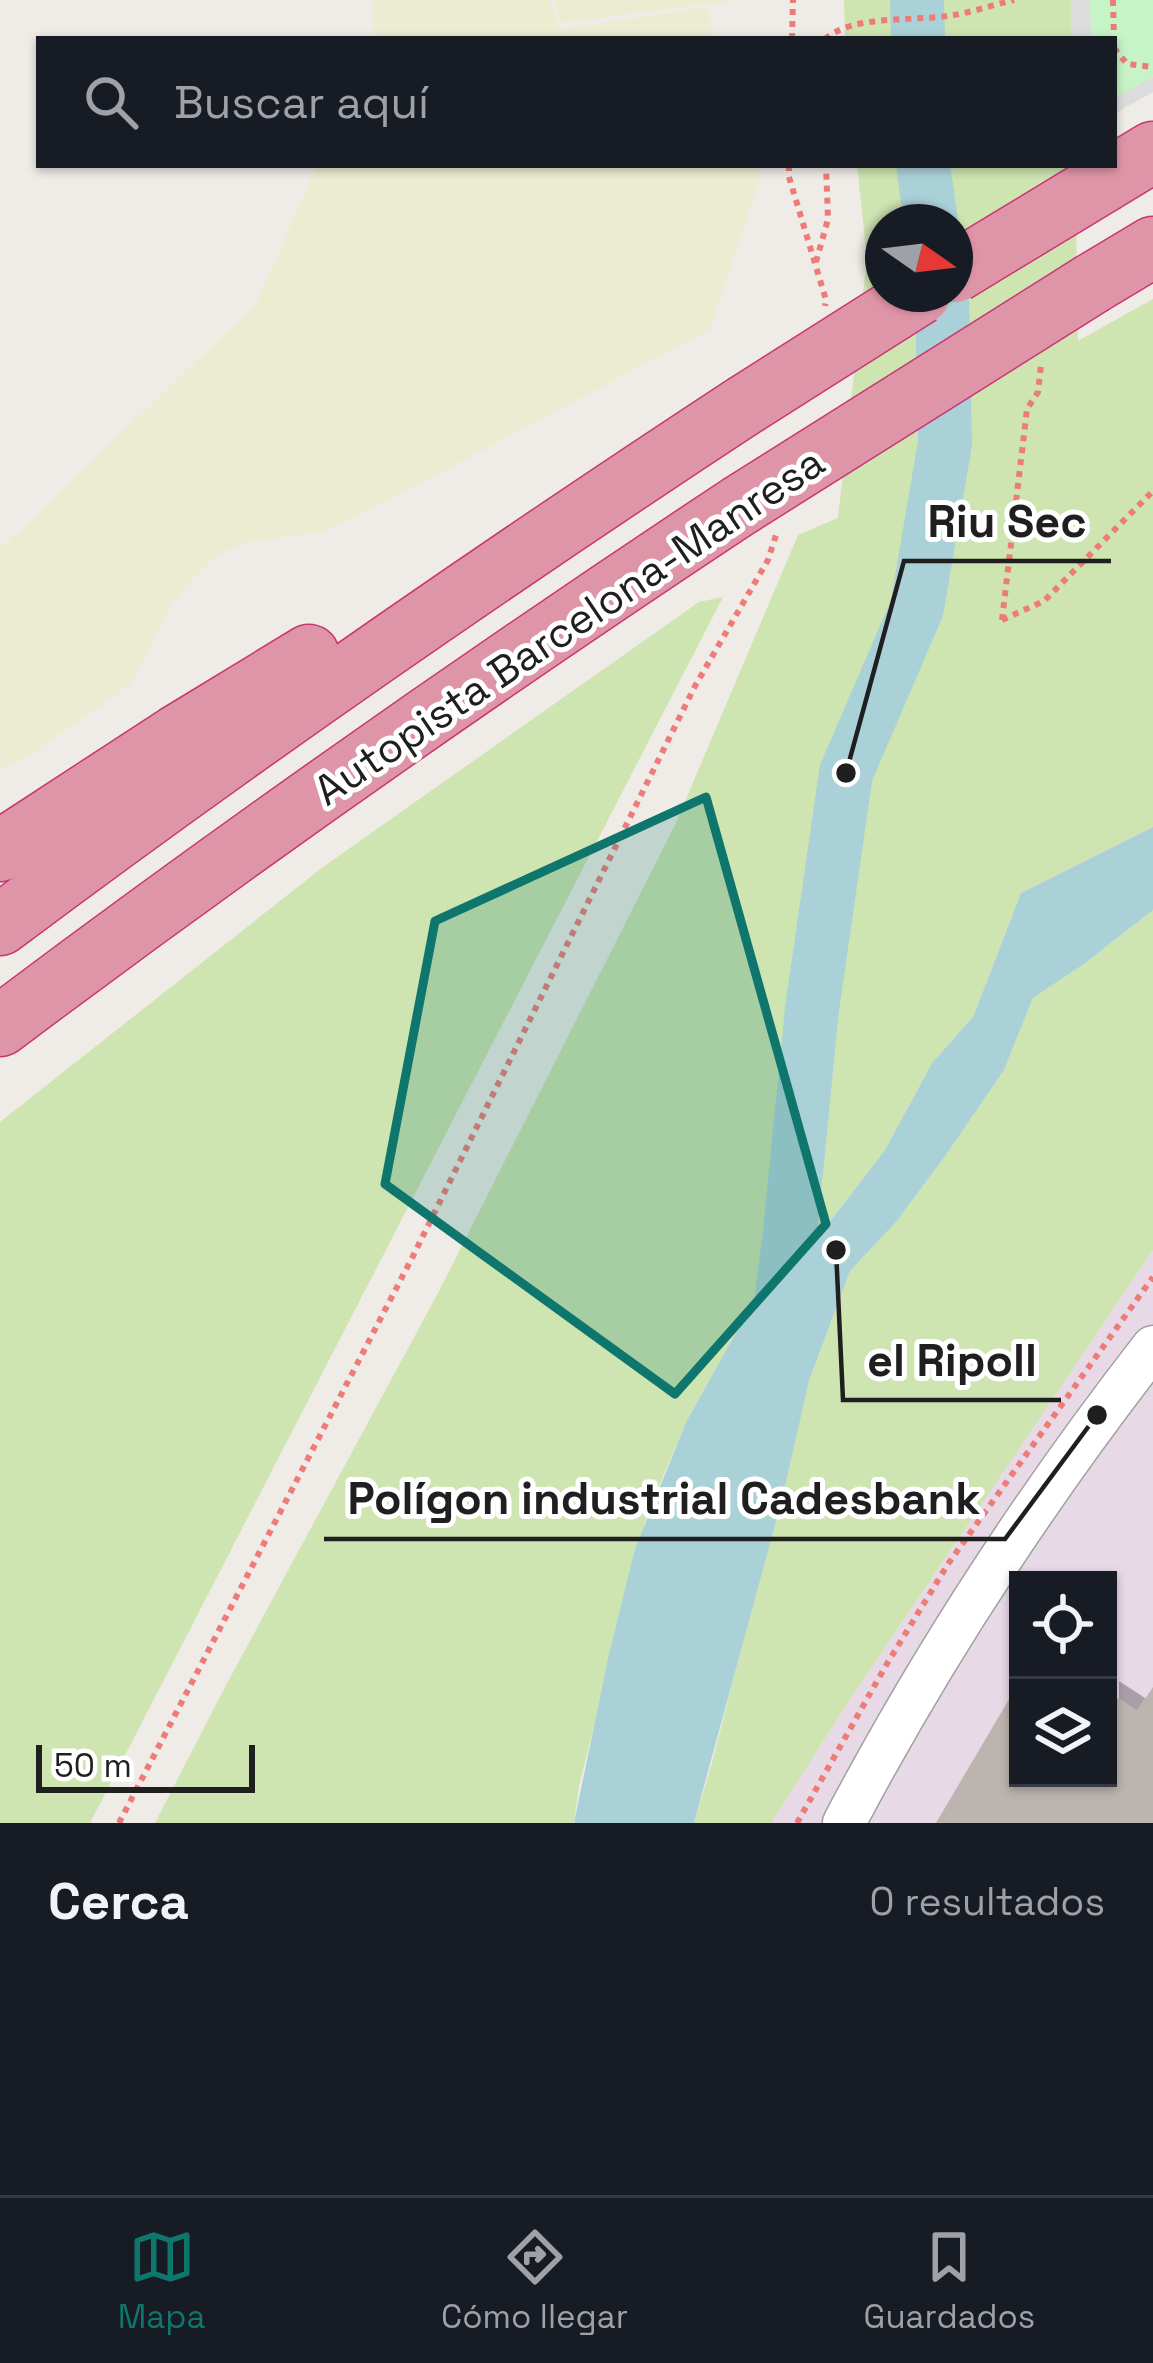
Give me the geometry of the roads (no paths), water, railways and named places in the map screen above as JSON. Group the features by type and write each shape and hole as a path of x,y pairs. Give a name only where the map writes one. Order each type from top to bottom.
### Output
{"highway":[{"path":"973,261 1129,167"},
{"name":"Autopista Barcelona-Manresa","path":"0,1026 226,860 602,597 1153,248"},
{"name":"Autopista Barcelona-Manresa","path":"0,925 241,748 635,477 892,312"},
{"path":"0,850 176,736 459,564 635,477"},
{"path":"0,1072 186,906 226,860"}],"street":[{"path":"844,1823 905,1714 1013,1541 1153,1347"}],"water":[{"path":"1153,827 1153,910 1033,998 1004,1070 896,1222 850,1271 809,1381 781,1503 694,1823 574,1823 635,1549 686,1422 739,1327 812,1245 885,1150 932,1063 973,1017 1021,893"}],"waterway":[{"path":"917,0 918,36"},
{"path":"923,168 928,204"},
{"path":"775,1350 812,1009 846,773 917,608 945,443 942,312"}],"place":[{"name":"Riu Sec","path":"846,773"},
{"name":"el Ripoll","path":"836,1250"},
{"name":"Polígon industrial Cadesbank","path":"1097,1415"}]}
